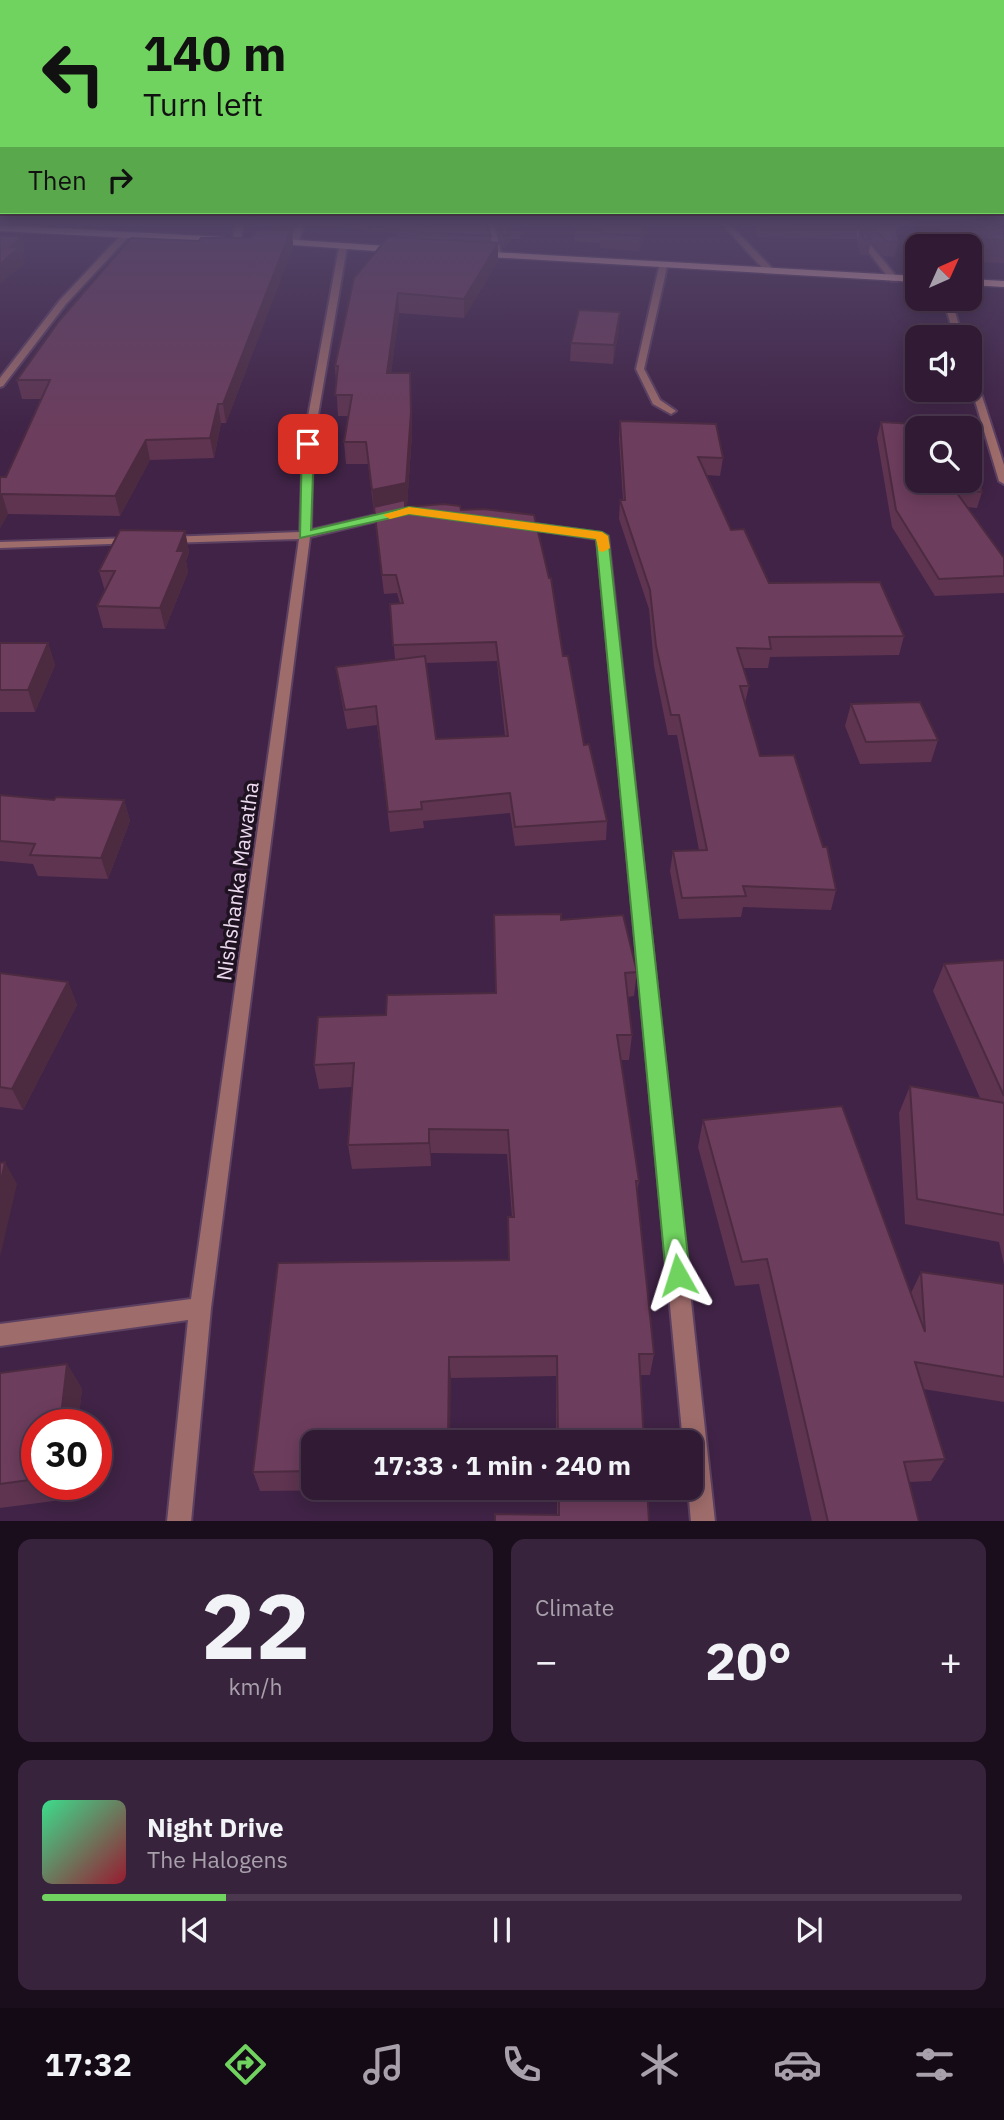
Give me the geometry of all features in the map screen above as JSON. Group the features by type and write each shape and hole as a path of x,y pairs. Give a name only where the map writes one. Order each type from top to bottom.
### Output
{"street":[{"path":"0,384 70,295"},
{"name":"Nishshanka Mawatha","path":"179,1521 200,1308 305,536 308,444 334,295"},
{"path":"657,295 640,369 656,402 671,411"},
{"path":"980,402 1004,481"},
{"path":"0,545 305,536 409,511"},
{"path":"506,523 602,536 704,1521"},
{"path":"0,1335 200,1308"}],"building":[{"path":"82,295 266,295 223,404 218,404 210,438 146,440 115,496 2,494 0,497 0,477 6,477 50,380 17,380 59,321"},
{"path":"350,295 398,295 387,373 410,373 411,412 406,483 372,490 366,442 344,442 352,395 335,395 338,366 335,366"},
{"path":"420,295 466,295 464,299"},
{"path":"579,310 620,312 614,345 571,343"},
{"path":"620,421 716,424 723,458 698,457 731,530 744,529 769,583 880,582 904,636 769,637 771,649 737,648 749,686 740,686 760,756 794,755 823,847 827,847 836,890 743,886 746,896 682,898 673,851 707,850 679,715 671,715 656,646 650,590 620,500 625,500"},
{"path":"881,422 905,423 905,493 957,493 1004,558 1004,576 939,579 896,510"},
{"path":"405,500 405,507 444,504 460,506 461,510 484,509 534,515 551,578 563,656 568,656 584,745 589,744 607,821 515,827 510,793 421,802 422,809 388,812 376,706 345,710 336,667 425,656 436,739 508,736 496,642 393,645 390,604 403,603 396,575 382,575 374,507"},
{"path":"120,530 185,531 177,551 184,551 160,608 97,606 115,571 99,571"},
{"path":"0,643 48,643 28,690 0,690"},
{"path":"920,702 938,740 866,742 851,704"},
{"path":"0,795 54,800 56,797 124,800 101,858 30,855 35,844 0,841"},
{"path":"561,914 561,920 623,915 637,972 625,973 632,1035 617,1035 639,1181 636,1181 654,1354 639,1354 643,1430 558,1430 557,1356 449,1357 448,1430 301,1430 301,1471 253,1472 278,1263 509,1260 508,1217 514,1217 508,1130 429,1129 429,1143 348,1145 354,1063 314,1065 318,1017 386,1015 387,995 496,993 494,915"},
{"path":"1004,960 1004,1096 944,964"},
{"path":"0,973 68,982 12,1089 0,1087"},
{"path":"910,1086 1004,1103 1004,1215 917,1199"},
{"path":"842,1106 925,1332 921,1272 1004,1284 1004,1377 915,1362 945,1459 904,1462 919,1521 828,1521 767,1259 742,1262 703,1120"},
{"path":"5,1162 0,1185 0,1163"},
{"path":"67,1364 62,1409 21,1409 21,1481 0,1484 0,1373"},
{"path":"559,1500 648,1500 649,1521 495,1521 495,1514 559,1515"}],"slow traffic":[{"path":"390,515 409,511 602,536 603,548"}],"route":[{"path":"308,444 305,536 409,511 602,536 678,1275"}]}
